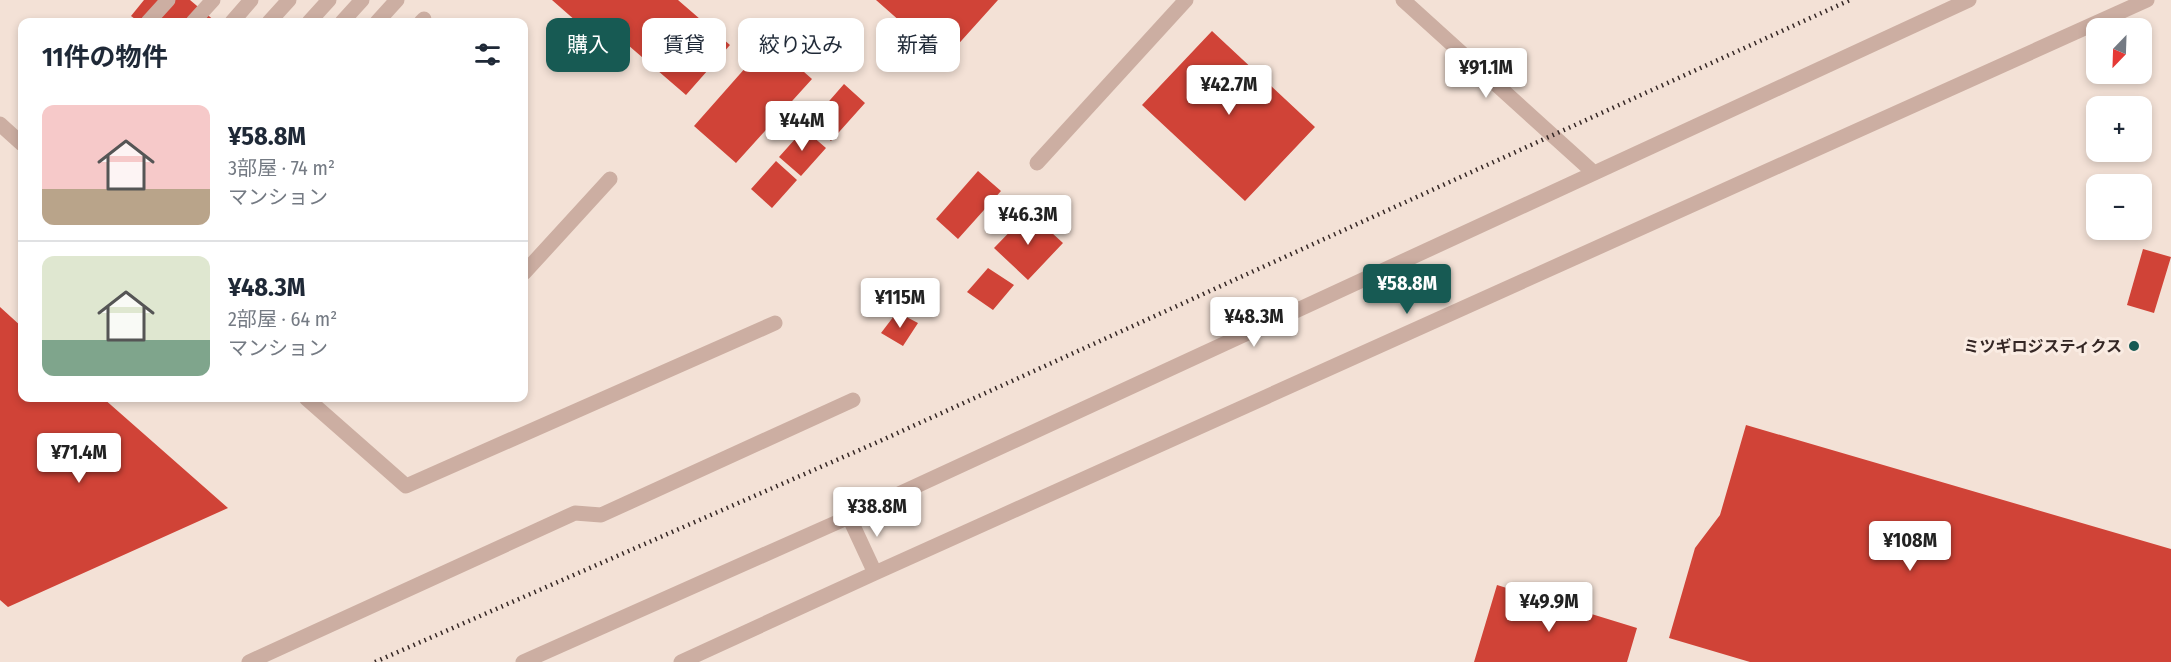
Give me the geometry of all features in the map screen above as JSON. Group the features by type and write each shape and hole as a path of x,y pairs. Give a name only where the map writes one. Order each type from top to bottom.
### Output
{"street":[{"path":"152,18 168,0"},
{"path":"197,18 213,0"},
{"path":"236,18 252,0"},
{"path":"273,18 289,0"},
{"path":"313,18 329,0"},
{"path":"346,18 362,0"},
{"path":"381,18 397,0"},
{"path":"1037,163 1186,0"},
{"path":"1403,0 1593,172"},
{"path":"523,662 849,517 1969,0"},
{"path":"681,662 2146,0"},
{"path":"0,124 18,140"},
{"path":"528,269 610,179"},
{"path":"311,402 406,486 775,323"},
{"path":"249,662 575,513 601,515 853,400"},
{"path":"849,517 875,573"}],"building":[{"path":"144,0 190,0 211,18 134,18 131,16"},
{"path":"552,0 678,0 699,18 642,18 642,57 630,47 630,18 573,18"},
{"path":"876,0 998,0 960,42 960,18 896,18"},
{"path":"1212,31 1315,127 1245,201 1142,105"},
{"path":"659,72 706,72 686,95"},
{"path":"742,72 804,72 812,79 736,163 694,126"},
{"path":"844,84 865,103 831,141 810,123"},
{"path":"804,129 826,148 801,176 779,157"},
{"path":"776,161 797,180 772,208 751,189"},
{"path":"978,171 1001,191 958,239 936,219"},
{"path":"1029,212 1063,243 1028,280 994,248"},
{"path":"2143,249 2171,257 2154,313 2127,305"},
{"path":"988,268 1014,285 993,310 967,292"},
{"path":"0,307 18,323 18,402 108,402 228,508 8,607 0,600"},
{"path":"897,312 918,323 903,346 881,333"},
{"path":"1746,425 2171,549 2171,662 1750,662 1669,638 1695,548 1720,515"},
{"path":"1497,585 1637,628 1627,662 1474,662"}],"railway":[{"path":"375,662 880,441 1850,0"}],"place":[{"name":"ミツギロジスティクス","path":"2134,346"}]}
